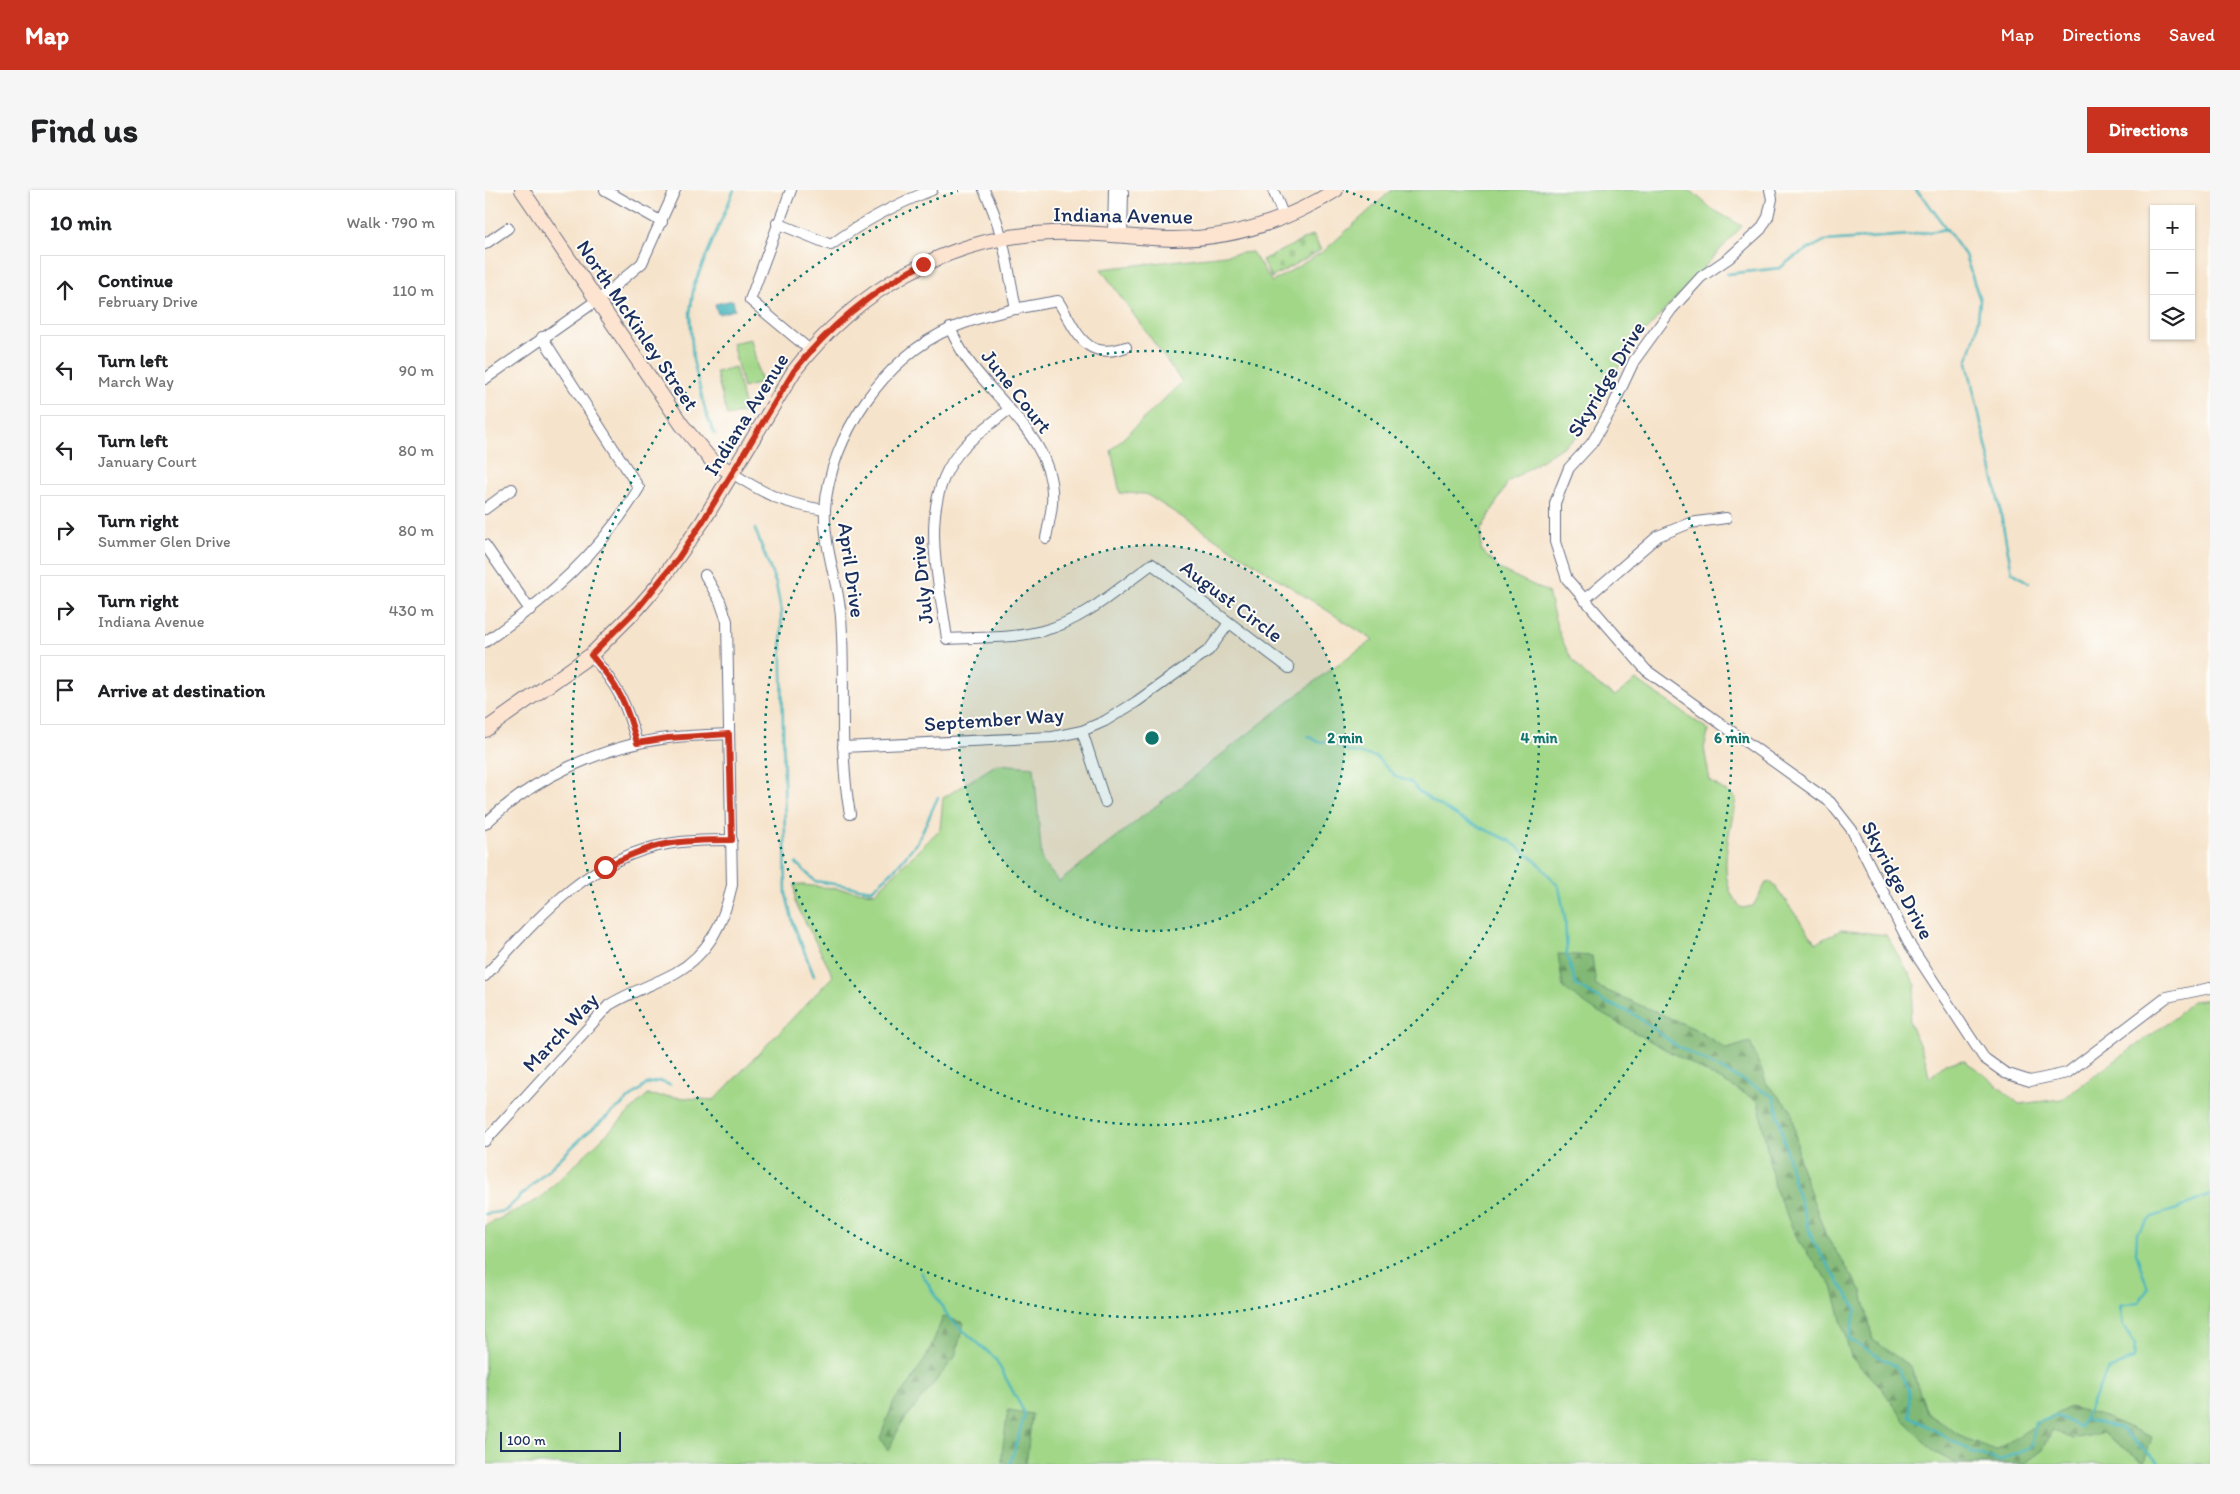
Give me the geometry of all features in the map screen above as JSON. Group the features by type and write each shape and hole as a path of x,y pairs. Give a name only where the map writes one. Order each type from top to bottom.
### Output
{"street":[{"name":"North McKinley Street","path":"522,190 682,424 711,460 731,473"},
{"path":"605,190 662,222"},
{"path":"485,379 597,299 642,263 675,190"},
{"path":"791,190 750,300 810,350"},
{"path":"777,224 831,244 854,228 895,206 932,190"},
{"path":"984,190 993,208 1003,239 1016,309"},
{"path":"1114,190 1118,205"},
{"path":"1117,235 1118,205 1121,190"},
{"path":"1273,190 1284,218"},
{"name":"Indiana Avenue","path":"485,730 591,655 638,608 658,585 703,521 794,371 810,350 853,308 897,278 951,253 1003,239 1050,233 1172,239 1204,237 1252,228 1284,218 1336,190"},
{"name":"Skyridge Drive","path":"1771,194 1768,217 1761,229 1729,258 1701,277 1671,310 1634,360 1612,408 1592,443 1569,468 1555,503 1555,542 1567,579 1646,670 1830,802 1852,830 1911,947 1984,1058 2005,1073 2030,1081 2067,1073 2167,997 2210,988"},
{"path":"485,244 508,228"},
{"name":"April Drive","path":"850,814 845,787 843,747 841,618 827,545 825,510 830,474 841,446 859,412 896,366 922,346 950,328 1016,309 1058,301 1086,345 1106,352 1126,347"},
{"name":"June Court","path":"950,328 967,359 1030,434 1043,456 1050,480 1053,503 1046,538"},
{"path":"485,642 530,610 589,556 621,517 639,488 542,337"},
{"name":"July Drive","path":"1008,410 964,447 950,466 939,486 934,509 933,535 947,639 1016,635 1043,631 1070,621 1152,564"},
{"path":"731,473 777,499 795,505 825,510"},
{"path":"485,508 512,489"},
{"path":"1584,600 1658,536 1690,523 1726,518"},
{"path":"485,545 530,610"},
{"name":"August Circle","path":"1152,564 1289,668"},
{"name":"March Way","path":"485,1141 609,1005 624,995 675,973 693,960 708,945 720,928 728,905 732,885 727,621 720,601 705,575"},
{"name":"September Way","path":"843,747 1053,737 1082,731 1105,721 1193,664 1209,650 1229,623"},
{"path":"591,655 615,684 630,716 637,743"},
{"path":"1082,731 1105,802"},
{"path":"485,824 540,782 603,754 637,743 668,738 729,734"},
{"path":"485,976 556,900 605,867 632,854 665,844 690,841 732,840"}],"green space":[{"path":"1392,190 1690,190 1712,209 1742,226 1629,349 1579,436 1508,482 1481,530 1481,550 1499,569 1548,592 1557,626 1568,653 1586,675 1599,686 1615,696 1636,680 1709,730 1704,748 1710,781 1736,798 1728,840 1726,870 1728,884 1733,897 1742,908 1753,906 1766,883 1772,882 1816,943 1841,930 1886,935 1916,985 1909,1022 1926,1060 1929,1078 1945,1064 1963,1060 1981,1072 2019,1104 2062,1099 2177,1016 2192,1001 2210,999 2210,1464 485,1464 485,1226 539,1199 647,1095 714,1100 833,976 795,902 795,884 875,893 940,829 943,798 997,764 1034,767 1042,861 1059,882 1328,671 1373,640 1146,494 1120,493 1111,450 1182,382 1101,269 1252,252 1272,282 1324,251"},
{"path":"1313,235 1321,250 1271,278 1262,260"},
{"path":"751,339 761,383 743,388 732,343"},
{"path":"735,367 746,412 727,416 716,372"},
{"path":"1558,954 1592,956 1596,986 1693,1028 1727,1049 1750,1042 1767,1084 1792,1111 1800,1164 1826,1236 1862,1291 1873,1340 1911,1367 1927,1413 1964,1438 1996,1450 2042,1421 2070,1407 2105,1417 2152,1437 2144,1462 2103,1433 2073,1439 2052,1430 2043,1450 2024,1464 1956,1464 1934,1452 1909,1426 1881,1388 1851,1357 1832,1286 1798,1241 1774,1186 1758,1101 1593,1009 1563,988"},
{"path":"943,1317 964,1323 955,1357 901,1424 888,1451 880,1438 894,1401 910,1383 929,1352"},
{"path":"1008,1410 1032,1414 1026,1464 1002,1464"}],"water":[{"path":"733,300 735,310 718,314 715,304"}],"waterway":[{"path":"715,434 706,413 693,360 690,313 694,285 734,190"},
{"path":"1915,190 1925,199 1965,255 1980,300 1977,329 1967,362 1995,484 2012,572 2029,583"},
{"path":"1727,274 1780,268 1794,257 1824,241 1910,235 1947,229"},
{"path":"755,529 776,584 781,611 786,894 793,923 814,976"},
{"path":"1308,736 1318,742 1331,741 1347,751 1376,757 1396,777 1411,782 1419,792 1460,818 1510,841 1537,862 1559,887 1565,918 1567,955 1576,985 1604,1002 1632,1013 1677,1046 1774,1097 1793,1179 1813,1242 1856,1308 1849,1339 1897,1367 1909,1389 1910,1416 1972,1452 1999,1461 2032,1446 2035,1423 2057,1416 2080,1427 2107,1371 2134,1358 2135,1343 2123,1326 2120,1305 2139,1302 2148,1289 2136,1253 2137,1233 2152,1217 2210,1195"},
{"path":"796,863 815,881 872,890 893,871 918,841 938,797"},
{"path":"485,1214 505,1211 587,1133 647,1084 659,1081 670,1085"},
{"path":"921,1272 949,1318 995,1358 1025,1414 1010,1464"},
{"path":"2084,1419 2120,1428 2161,1464"}],"route":[{"path":"605,867 632,854 665,844 690,841 732,840 729,734 695,735 637,743 630,716 615,684 591,655 638,608 677,560 703,521 794,371 810,350 853,308 897,278 923,264"}]}
